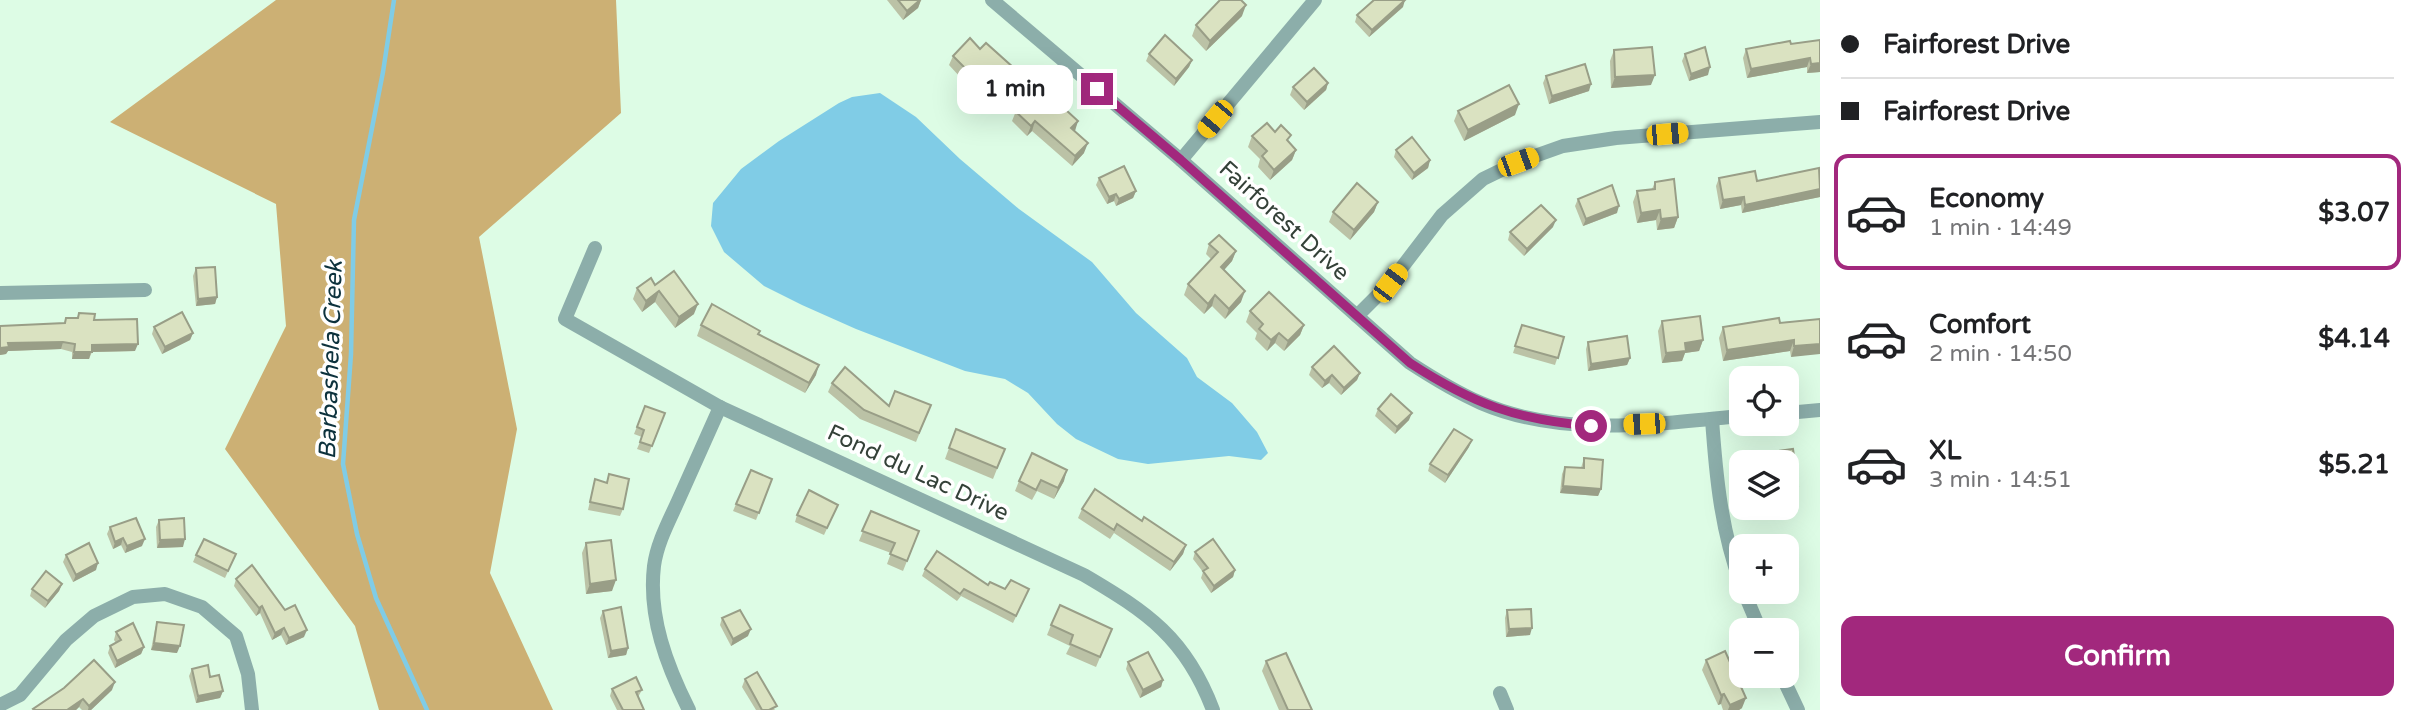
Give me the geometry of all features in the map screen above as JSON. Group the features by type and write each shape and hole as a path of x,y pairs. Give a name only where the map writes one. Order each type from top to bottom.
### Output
{"street":[{"name":"Fairforest Drive","path":"992,0 1181,160 1410,363 1442,384 1482,404 1546,422 1591,426 1729,417"},
{"path":"1181,160 1315,0"},
{"path":"1357,316 1390,283 1442,215 1483,179 1518,162 1563,146 1616,138 1820,122"},
{"name":"Fond du Lac Drive","path":"595,248 565,319 720,408 1084,575 1134,605 1155,621 1185,654 1202,683 1213,710"},
{"path":"0,293 145,290"},
{"path":"689,710 674,679 660,637 654,593 654,564 664,532 720,408"},
{"path":"1799,411 1820,410"},
{"path":"1712,419 1719,501 1729,546"},
{"path":"0,705 20,695 66,640 94,616 133,597 165,594 202,607 236,636 248,674 252,710"},
{"path":"1788,688 1798,710"},
{"path":"1500,693 1507,710"}],"shaded area":[{"path":"276,0 616,0 621,113 479,237 517,429 490,573 553,710 379,710 355,626 225,449 286,326 276,204 110,122"}],"water":[{"path":"880,93 916,117 1019,209 1092,262 1136,313 1187,358 1197,377 1232,403 1257,432 1268,453 1261,460 1229,456 1148,464 1118,459 1076,439 1057,424 1028,393 1005,379 965,371 802,305 764,286 724,252 711,226 713,203 741,169 839,103 852,97"}],"building":[{"path":"898,0 920,0 907,11"},
{"path":"1220,0 1241,0 1246,5 1210,41 1196,25"},
{"path":"1374,0 1405,0 1372,30 1357,15"},
{"path":"1165,35 1192,60 1176,79 1149,54"},
{"path":"970,38 980,49 986,43 1063,112 1066,110 1078,121 1071,128 1088,143 1075,156 1035,121 1031,126 1015,111 1023,104 987,71 975,84 963,74 967,70 953,56"},
{"path":"1820,40 1820,63 1811,64 1810,58 1751,69 1746,49 1790,41 1791,44"},
{"path":"1652,47 1655,75 1615,77 1614,50"},
{"path":"1705,47 1710,67 1691,74 1685,54"},
{"path":"1585,64 1591,84 1552,96 1546,76"},
{"path":"1314,68 1328,83 1307,102 1293,87"},
{"path":"1509,85 1519,104 1468,130 1458,111"},
{"path":"1267,123 1275,132 1281,125 1291,135 1287,140 1296,150 1274,170 1262,156 1267,151 1252,136"},
{"path":"1412,137 1430,160 1414,173 1396,150"},
{"path":"1124,166 1136,191 1119,199 1116,194 1109,197 1099,178"},
{"path":"1819,168 1820,189 1745,205 1744,197 1723,200 1719,178 1755,171 1757,181"},
{"path":"1674,179 1678,217 1661,219 1660,210 1641,213 1637,191 1655,189 1655,182"},
{"path":"1357,183 1378,202 1354,230 1333,212"},
{"path":"1612,185 1619,206 1586,219 1578,199"},
{"path":"1541,205 1556,220 1527,249 1510,232"},
{"path":"1219,235 1236,251 1221,267 1245,291 1229,309 1215,295 1208,304 1188,284 1218,252 1209,244"},
{"path":"215,267 217,297 198,299 196,268"},
{"path":"674,271 698,304 679,317 659,291 646,301 637,288 651,278 655,285"},
{"path":"1269,292 1304,325 1288,341 1279,333 1271,340 1259,329 1263,324 1250,311"},
{"path":"712,304 760,331 758,334 819,365 809,383 701,325"},
{"path":"182,312 193,333 165,347 154,327"},
{"path":"79,313 95,314 94,320 137,319 138,344 92,345 92,352 74,352 75,344 63,342 8,343 9,347 0,348 0,326 65,323 66,318 78,318"},
{"path":"1700,316 1703,340 1685,343 1686,351 1666,353 1662,321"},
{"path":"1779,318 1780,323 1820,319 1820,344 1794,346 1794,340 1727,350 1723,327"},
{"path":"1522,325 1564,337 1558,358 1515,346"},
{"path":"1627,336 1630,358 1591,364 1588,342"},
{"path":"1334,346 1360,373 1344,388 1332,375 1325,381 1312,367"},
{"path":"845,367 889,406 895,391 931,405 919,433 864,410 832,383"},
{"path":"1391,394 1412,413 1397,427 1378,409"},
{"path":"645,406 665,413 652,446 640,442 644,430 637,427"},
{"path":"956,429 1005,449 997,468 949,448"},
{"path":"1454,429 1472,440 1448,475 1430,464"},
{"path":"1032,453 1067,470 1058,488 1041,480 1036,490 1019,481"},
{"path":"1584,458 1603,460 1601,489 1563,486 1565,467 1584,468"},
{"path":"751,470 772,479 759,513 736,504"},
{"path":"609,474 629,479 623,509 590,502 595,479 607,483"},
{"path":"1095,489 1142,521 1144,517 1186,545 1174,562 1117,524 1114,530 1082,509"},
{"path":"809,490 838,505 827,528 797,515"},
{"path":"871,511 919,531 907,561 890,554 895,543 862,531"},
{"path":"136,518 145,539 127,546 123,538 115,542 110,527"},
{"path":"184,518 185,539 160,540 159,520"},
{"path":"204,539 236,554 228,571 196,555"},
{"path":"1213,539 1235,570 1214,586 1203,571 1208,568 1195,552"},
{"path":"611,540 616,580 590,584 586,543"},
{"path":"89,543 98,563 76,575 66,555"},
{"path":"937,551 988,585 990,582 1005,589 1011,580 1029,589 1016,616 964,589 960,594 925,569"},
{"path":"252,565 285,610 295,605 307,630 289,638 284,628 275,633 262,606 259,608 236,579"},
{"path":"46,571 62,584 48,601 32,589"},
{"path":"1060,605 1112,629 1100,657 1070,644 1073,635 1051,625"},
{"path":"621,607 628,648 611,651 603,611"},
{"path":"1531,609 1532,628 1509,629 1507,610"},
{"path":"740,610 751,629 733,639 722,618"},
{"path":"157,622 184,625 180,646 154,643"},
{"path":"133,623 144,647 117,661 110,646 121,640 116,632"},
{"path":"1725,651 1729,660 1729,688 1742,688 1746,698 1730,705 1724,694 1721,695 1706,660"},
{"path":"1148,652 1163,680 1143,690 1128,662"},
{"path":"1286,653 1312,710 1288,710 1266,661"},
{"path":"94,660 115,682 89,706 83,699 67,710 33,709 64,688"},
{"path":"208,665 210,677 219,675 223,691 198,696 192,669"},
{"path":"757,672 777,706 769,710 762,710 745,679"},
{"path":"636,677 642,690 636,692 644,710 623,710 612,689"}],"waterway":[{"name":"Barbashela Creek","path":"394,0 354,220 351,354 343,464 357,534 376,598 427,710"}],"route":[{"path":"1097,89 1410,363 1442,384 1482,404 1546,422 1591,426"}]}
